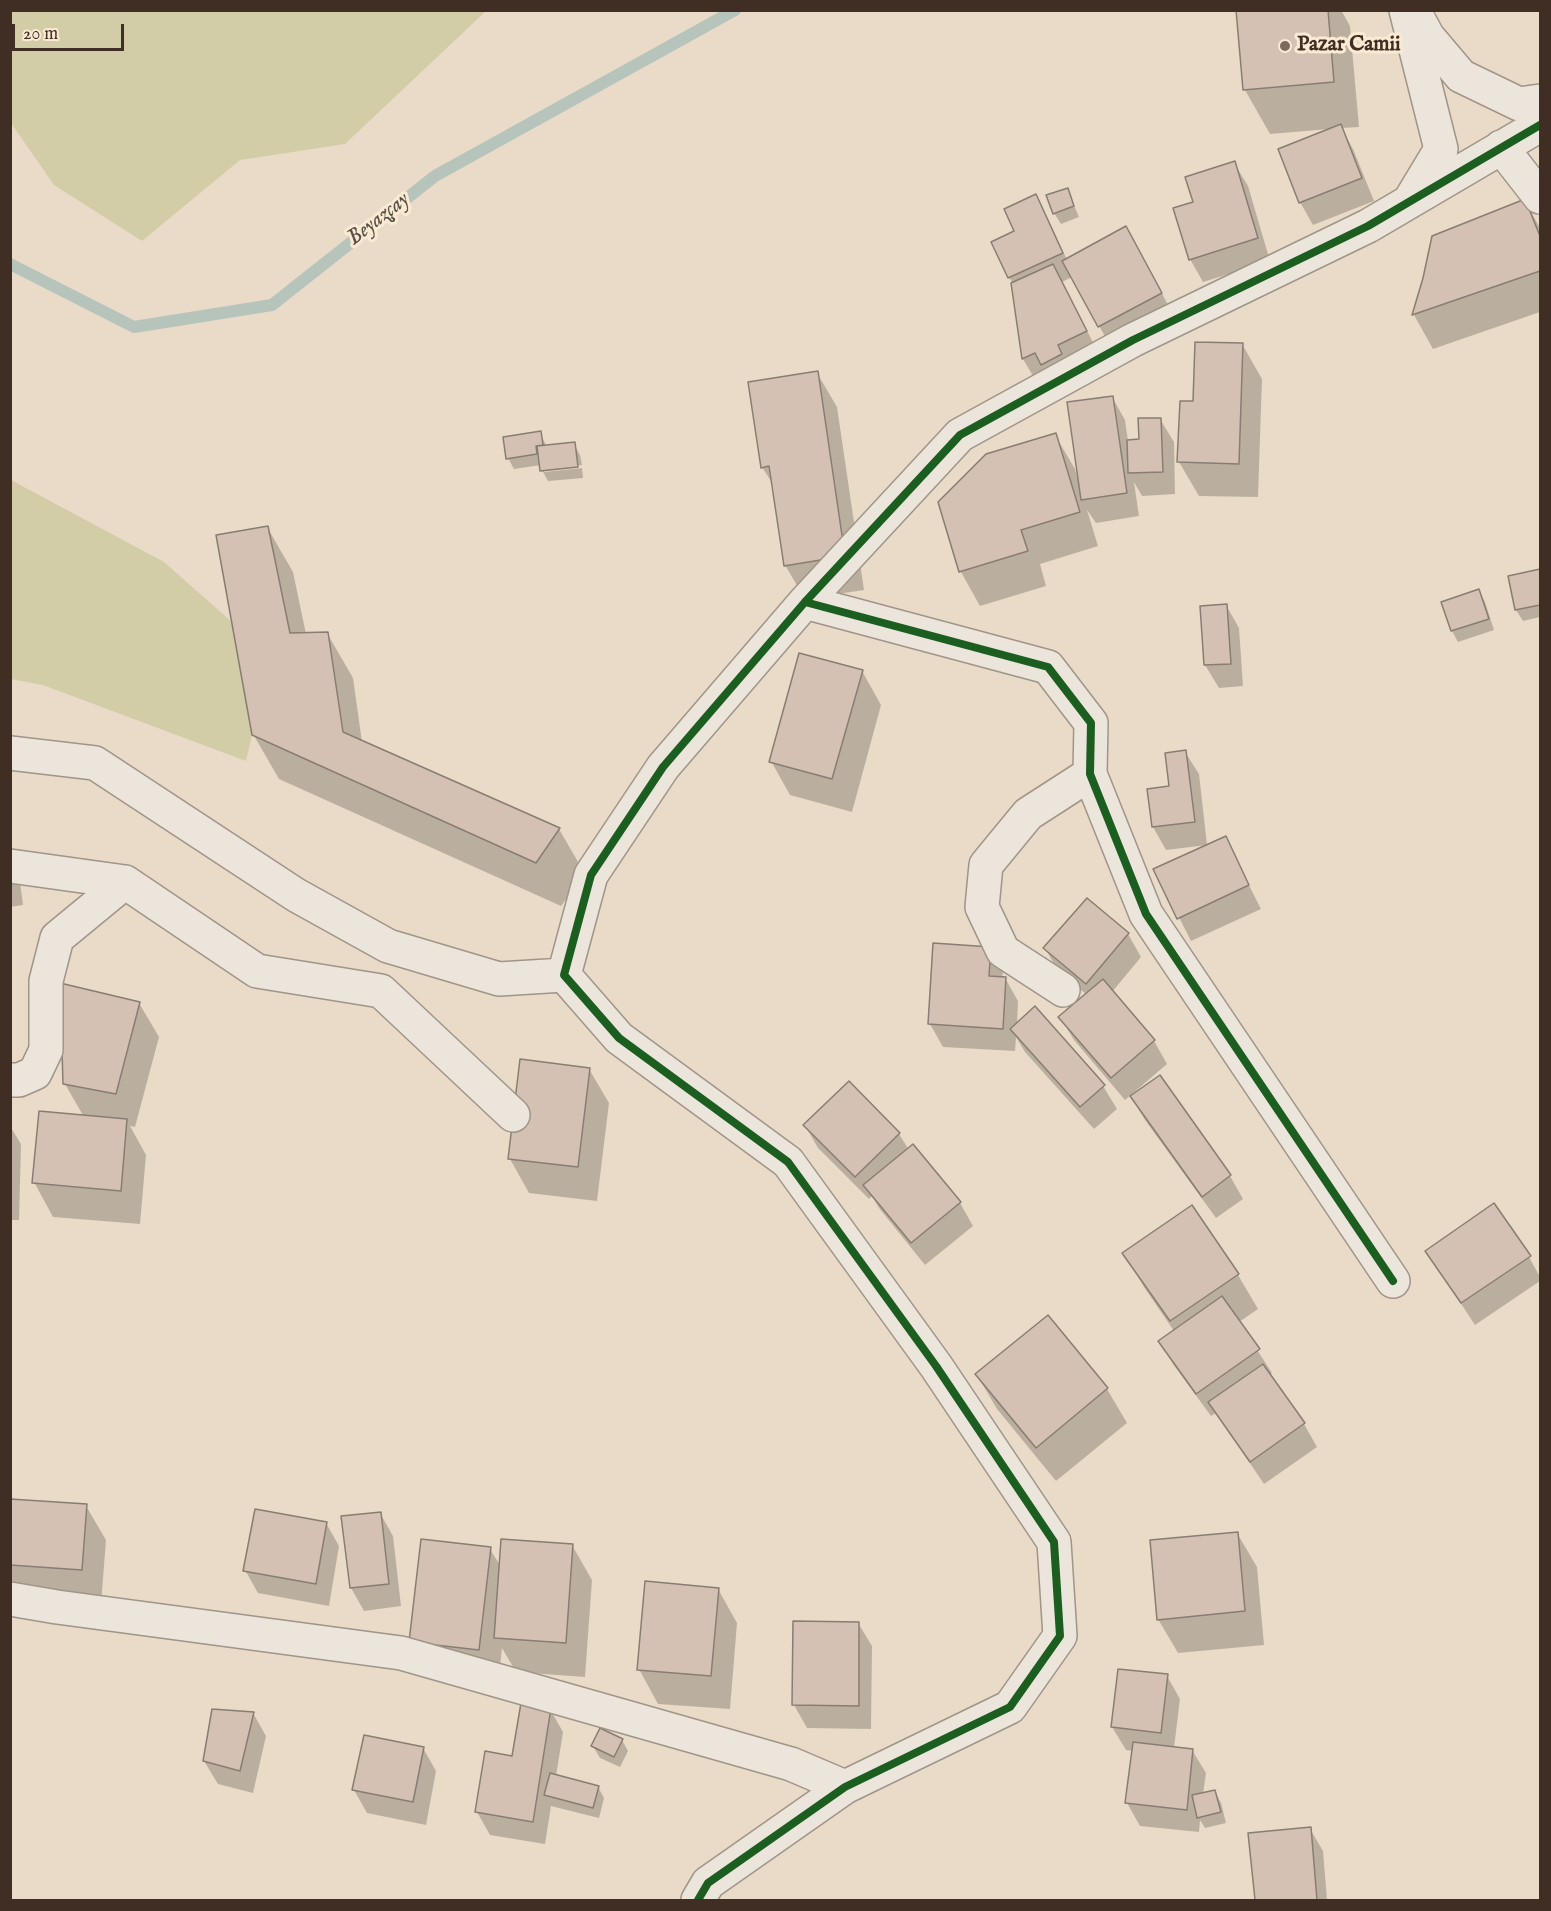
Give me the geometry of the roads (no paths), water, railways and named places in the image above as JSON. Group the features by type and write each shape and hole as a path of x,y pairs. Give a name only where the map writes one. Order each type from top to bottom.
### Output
{"street":[{"path":"1406,10 1441,149 1409,202"},
{"path":"1413,10 1428,37 1461,76 1519,104 1540,101"},
{"path":"564,975 591,875 663,767 805,602 960,435 1133,340 1368,226 1540,125"},
{"path":"1501,147 1540,197"},
{"path":"805,602 1048,667 1091,723 1090,774 1146,914 1393,1281"},
{"path":"10,753 96,763 296,895 388,946 499,979 564,975"},
{"path":"1063,990 1003,951 982,907 986,865 1028,814 1090,774"},
{"path":"10,866 125,882 256,971 381,991 513,1115"},
{"path":"10,1080 19,1080 35,1073 46,1050 46,981 57,938 125,882"},
{"path":"381,991 388,946"},
{"path":"564,975 619,1038 788,1162 936,1366 1054,1542 1060,1636 1010,1707 845,1786 708,1883 698,1900"},
{"path":"10,1599 400,1653 791,1764 845,1786"}],"waterway":[{"name":"Beyazçay","path":"10,264 134,327 272,305 435,176 735,10"}],"place":[{"name":"Pazar Camii","path":"1285,46"}]}
